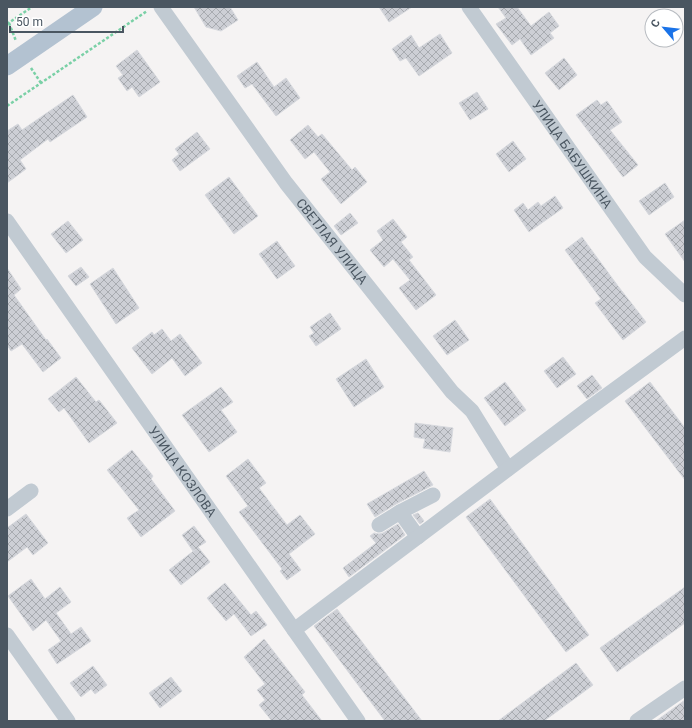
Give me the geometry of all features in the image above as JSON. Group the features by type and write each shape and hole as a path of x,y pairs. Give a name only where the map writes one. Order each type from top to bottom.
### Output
{"main road":[{"path":"7,66 93,7"}],"street":[{"name":"СВЕТЛАЯ УЛИЦА","path":"161,7 286,183 452,392 472,411 508,469"},
{"name":"УЛИЦА БАБУШКИНА","path":"469,7 645,257 685,295"},
{"name":"УЛИЦА КОЗЛОВА","path":"7,221 358,721"},
{"path":"294,630 685,338"},
{"path":"7,509 31,491"},
{"path":"379,525 433,495"},
{"path":"400,512 418,537"},
{"path":"7,635 68,721"},
{"path":"637,721 685,688"}],"path":[{"path":"17,44 8,24 32,7"},
{"path":"7,106 153,7"},
{"path":"29,66 41,83"}],"building":[{"path":"194,7 230,7 238,20 221,31 206,27"},
{"path":"379,7 412,7 389,22"},
{"path":"498,7 517,7 531,26 549,12 559,26 550,33 554,38 531,55 520,39 512,45 496,24 506,18"},
{"path":"440,34 452,53 419,76 406,58 400,61 392,49 411,35 419,48"},
{"path":"137,50 160,82 139,97 132,87 127,91 118,78 123,75 116,66"},
{"path":"564,58 577,75 559,90 545,73"},
{"path":"257,62 274,87 286,78 300,98 276,116 252,84 245,88 237,76"},
{"path":"477,92 488,109 470,120 459,103"},
{"path":"73,95 87,117 50,142 48,139 20,160 26,169 7,183 7,131 18,124 22,130"},
{"path":"597,100 601,105 607,101 622,122 610,130 638,165 623,177 576,115"},
{"path":"308,125 318,137 322,134 352,170 355,167 367,182 341,204 321,179 330,172 314,152 305,159 290,140"},
{"path":"197,132 210,149 180,171 172,160 179,154 175,149"},
{"path":"513,141 526,159 509,172 496,154"},
{"path":"229,177 258,216 234,234 205,195"},
{"path":"665,183 674,197 649,215 639,201"},
{"path":"555,196 563,208 529,232 514,210 523,203 528,210 538,202 541,206"},
{"path":"350,213 358,223 341,235 334,226"},
{"path":"393,219 407,237 401,242 413,257 409,260 436,295 416,310 399,288 410,280 393,259 384,267 370,250 383,240 377,231"},
{"path":"685,220 685,262 665,234"},
{"path":"68,221 83,240 66,253 51,234"},
{"path":"582,237 646,322 623,340 595,303 601,299 565,250"},
{"path":"277,241 295,266 277,279 259,254"},
{"path":"81,267 89,277 76,286 68,276"},
{"path":"7,268 21,289 14,295 46,340 47,339 61,358 43,372 22,344 11,351 7,345"},
{"path":"113,268 139,308 116,324 90,284"},
{"path":"330,313 341,329 316,346 309,336 314,333 310,327"},
{"path":"455,320 469,340 447,355 433,336"},
{"path":"162,329 171,341 180,334 202,363 185,376 172,358 152,374 132,348 152,332 154,335"},
{"path":"563,357 576,374 557,388 544,371"},
{"path":"366,359 384,387 354,407 336,379"},
{"path":"592,375 602,388 587,399 577,386"},
{"path":"76,377 96,402 99,400 117,423 89,443 64,408 59,412 48,399"},
{"path":"505,382 526,410 505,426 484,398"},
{"path":"650,382 685,428 685,480 625,401"},
{"path":"221,387 233,402 221,410 237,432 209,452 182,415"},
{"path":"415,423 453,428 450,452 423,448 425,439 414,437"},
{"path":"132,450 153,476 151,479 175,511 141,537 127,518 139,510 107,470"},
{"path":"248,459 266,483 259,488 287,525 300,515 315,534 289,554 301,570 287,580 280,571 282,569 239,512 248,506 226,476"},
{"path":"424,471 433,485 396,504 375,517 367,504"},
{"path":"490,499 589,635 566,652 466,517"},
{"path":"418,513 424,521 420,524 413,515"},
{"path":"26,514 48,543 33,555 27,547 7,562 7,528"},
{"path":"398,524 405,535 349,577 343,568 376,543 370,536 374,533 383,533"},
{"path":"194,526 206,542 198,547 210,562 181,585 169,570 196,549 193,551 182,535"},
{"path":"31,579 45,599 60,587 71,602 56,613 71,634 81,627 91,641 57,664 48,650 61,641 46,620 33,631 8,596"},
{"path":"225,583 251,615 256,611 267,625 251,636 234,614 226,621 207,598"},
{"path":"685,587 685,623 617,672 600,648"},
{"path":"337,609 422,721 385,721 314,626"},
{"path":"264,639 305,692 302,695 322,721 272,721 259,705 265,700 257,690 265,684 244,657"},
{"path":"576,663 593,685 544,721 498,721"},
{"path":"93,666 107,685 95,694 91,689 81,697 70,683"},
{"path":"171,677 182,691 160,708 149,693"},
{"path":"685,700 685,721 656,721"}]}
